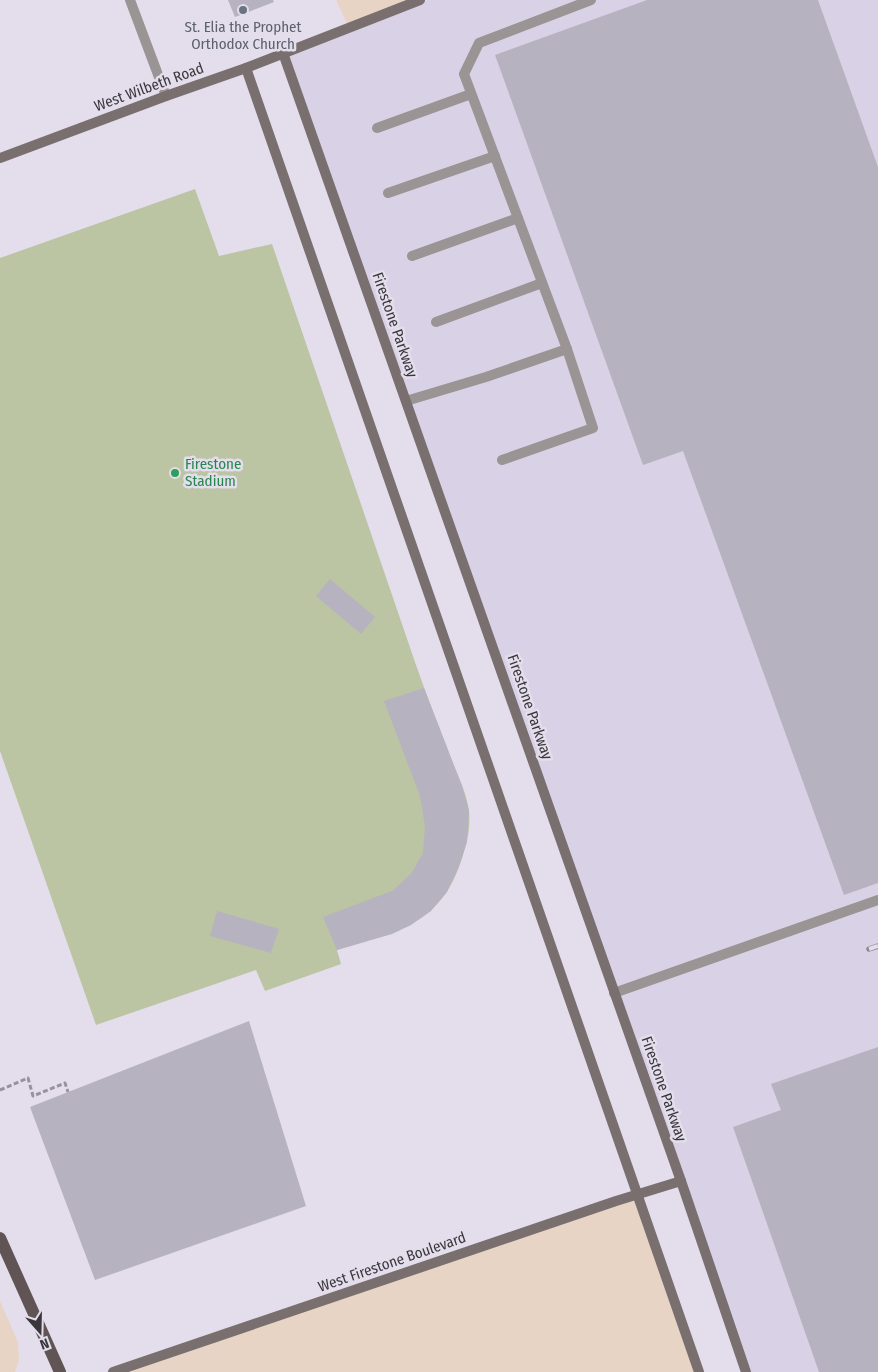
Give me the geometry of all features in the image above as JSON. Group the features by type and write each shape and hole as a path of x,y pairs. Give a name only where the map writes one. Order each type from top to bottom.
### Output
{"main road":[{"path":"0,1238 60,1372"}],"street":[{"path":"130,0 166,96"},
{"name":"West Wilbeth Road","path":"0,158 246,68 420,0"},
{"path":"502,460 593,428 567,349 464,74 479,43 591,0"},
{"name":"Firestone Parkway","path":"283,53 746,1372"},
{"path":"246,68 698,1372"},
{"path":"377,128 472,94"},
{"path":"388,193 495,156"},
{"path":"412,256 518,218"},
{"path":"436,322 542,283"},
{"path":"406,401 486,378 567,349"},
{"path":"614,993 878,900"},
{"name":"West Firestone Boulevard","path":"113,1372 680,1181"}],"path":[{"path":"0,1090 28,1078 33,1096 65,1083 68,1092"}],"shaded area":[{"path":"336,0 420,0 349,28"},
{"path":"428,0 878,0 878,1372 746,1372 283,53"},
{"path":"637,1194 699,1372 113,1372"},
{"path":"0,1301 18,1342 19,1360 15,1372 0,1372"}],"green space":[{"name":"Firestone Stadium","path":"195,189 219,256 272,244 420,677 464,792 469,811 469,832 458,870 448,891 435,906 403,928 384,936 337,950 341,964 265,991 256,970 96,1025 0,751 0,258"}],"building":[{"name":"St. Elia the Prophet Orthodox Church","path":"228,0 273,0 274,2 235,17"},
{"path":"647,0 818,0 878,167 878,883 844,895 683,451 643,465 495,55"},
{"path":"330,579 375,617 361,634 316,596"},
{"path":"424,688 462,786 469,811 467,842 447,892 431,911 411,925 392,934 337,950 323,917 392,891 411,874 423,853 425,826 420,796 384,701"},
{"path":"217,911 279,929 271,953 210,936"},
{"path":"249,1021 306,1206 95,1280 30,1107"},
{"path":"878,1047 878,1372 819,1372 733,1127 781,1110 771,1084"}],"railway":[{"path":"869,949 878,946"}],"place":[{"name":"St. Elia the Prophet Orthodox Church","path":"243,10"},
{"name":"Firestone Stadium","path":"175,473"}]}
